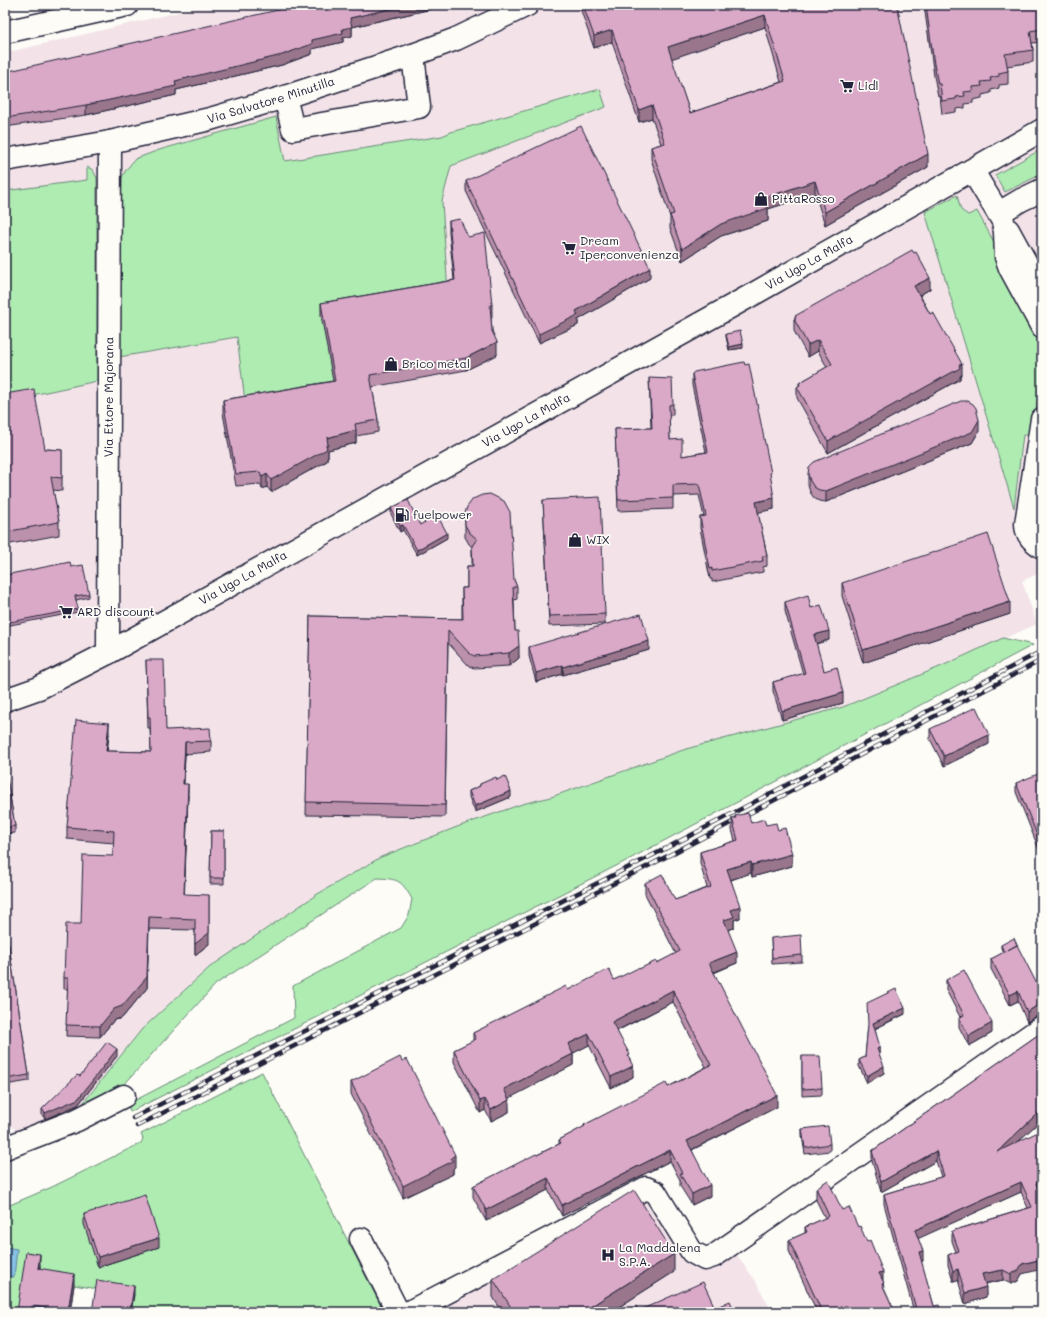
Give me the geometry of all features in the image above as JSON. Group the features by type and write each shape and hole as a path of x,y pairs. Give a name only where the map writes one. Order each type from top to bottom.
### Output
{"street":[{"path":"5,32 127,5"},
{"name":"Via Salvatore Minutilla","path":"5,160 110,142 210,119 285,97 413,56 456,39 527,5"},
{"path":"285,97 293,129 419,106 413,56"},
{"name":"Via Ugo La Malfa","path":"5,700 39,688 108,652 757,292 1042,130"},
{"name":"Via Ettore Majorana","path":"108,652 110,142"},
{"path":"972,170 1001,217 1042,292"},
{"path":"1001,217 1021,200 1042,190"},
{"path":"1001,217 1005,232 1006,257 1008,263 1042,327"},
{"path":"1042,419 1026,524 1028,534 1042,547"},
{"path":"409,1312 646,1188 656,1192 692,1252 705,1259 714,1256 1042,1027"},
{"path":"5,1148 77,1120 124,1096"},
{"path":"361,1239 398,1312"}],"shaded area":[{"path":"208,5 1042,5 1042,572 1022,581 1037,624 942,666 843,707 686,749 551,797 522,804 316,895 210,967 142,1029 72,1117 19,1138 13,1127 5,1131 5,53"},
{"name":"La Maddalena S.P.A.","path":"645,1195 687,1258 734,1251 755,1280 772,1312 424,1312"}],"green space":[{"path":"600,89 606,107 451,166 442,201 448,294 335,393 246,409 237,337 119,357 120,181 126,170 135,159 159,150 276,117 285,161 442,136 451,132"},
{"path":"1042,149 1042,174 1005,192 995,175"},
{"path":"87,167 93,170 97,178 97,381 5,401 5,191 87,180"},
{"path":"957,195 961,210 968,215 977,211 994,242 997,253 1035,333 1042,357 1042,372 1032,435 1023,435 1014,508 925,212"},
{"path":"1003,638 1033,645 622,863 130,1112 128,1104 294,1018 293,986 401,928 409,915 412,899 399,882 390,879 377,878 216,984 120,1089 72,1117 142,1029 210,967 316,895 381,857 457,827 522,804 551,797 686,749 843,707 942,666"},
{"path":"262,1072 384,1312 131,1312 134,1295 38,1279 18,1312 5,1312 5,1207 52,1187 141,1143 143,1139 141,1134"}],"water":[{"path":"5,1247 17,1249 14,1277 5,1276"}],"building":[{"path":"300,5 407,5 350,18 352,27 342,29 343,33 312,40 312,44 282,55 175,81 176,86 86,105 5,118 5,72"},
{"path":"583,5 897,5 928,154 825,212 815,181 764,198 768,208 721,224 682,249 670,215 674,214 651,147 665,143 652,105 639,110 612,30 594,36","holes":["765,15 785,81 690,113 668,47"]},
{"path":"926,5 1042,5 1042,29 1030,31 1033,50 1005,54 1008,71 999,73 999,76 990,78 991,81 981,82 982,86 973,87 973,91 964,92 965,96 942,101 940,84 938,84 934,64"},
{"path":"581,126 650,268 576,311 578,315 539,334 466,181"},
{"path":"460,219 468,237 485,233 492,305 490,305 492,331 497,342 466,358 370,375 378,420 355,424 356,430 327,438 327,449 271,480 267,474 262,477 260,472 236,474 223,400 335,381 321,303 455,280 449,221"},
{"path":"912,250 914,253 916,252 930,278 914,286 930,314 933,312 962,364 959,365 960,368 828,441 797,387 800,385 799,383 832,364 818,340 808,345 794,319 796,318 795,316"},
{"path":"740,331 743,344 729,347 726,334"},
{"path":"744,362 745,365 749,364 771,473 774,498 756,502 767,556 762,556 763,561 712,571 712,568 710,569 700,517 706,516 699,484 673,485 673,498 618,500 615,429 652,428 649,378 672,379 673,404 669,405 670,440 682,439 682,456 708,452 692,374 694,372"},
{"path":"34,389 45,449 62,450 62,478 51,477 59,522 5,532 5,394"},
{"path":"961,401 968,401 976,408 979,420 972,432 826,491 819,490 814,487 810,481 808,474 809,467 814,462"},
{"path":"490,494 504,501 510,512 514,580 517,587 513,587 515,631 518,631 519,646 509,653 474,656 469,653 448,630 445,805 306,802 310,616 463,619 462,588 467,588 467,566 473,566 472,546 477,539 469,532 465,525 465,513 467,507 473,499 482,495"},
{"path":"600,497 605,614 549,616 543,500"},
{"path":"408,500 420,525 437,515 447,533 417,550 403,525 400,526 391,508"},
{"path":"988,534 1010,602 863,650 842,583"},
{"path":"70,562 71,567 83,565 89,594 75,596 78,609 5,623 5,575"},
{"path":"808,595 811,608 821,605 829,631 814,635 824,671 837,667 843,693 782,711 773,682 805,673 785,602"},
{"path":"641,614 649,641 563,667 563,665 536,673 529,647"},
{"path":"146,660 164,660 166,730 210,728 211,741 185,742 183,784 188,784 184,894 209,895 209,933 195,944 195,919 149,917 147,977 122,1006 114,1009 100,1026 66,1025 68,978 64,978 66,924 81,924 83,855 113,856 114,831 67,827 76,720 109,723 106,751 151,752"},
{"path":"976,707 989,735 944,756 930,729"},
{"path":"5,767 15,826 5,828"},
{"path":"1038,774 1042,785 1042,847 1016,783"},
{"path":"505,776 511,791 475,806 469,791 496,777 497,780"},
{"path":"748,813 751,823 764,819 766,825 776,823 778,830 785,828 792,854 752,865 751,862 727,869 740,906 731,910 734,917 724,920 737,952 709,963 777,1095 687,1141 710,1185 692,1194 680,1174 682,1173 670,1150 562,1205 548,1178 486,1210 473,1186 561,1143 559,1140 585,1126 584,1125 666,1083 668,1087 711,1065 673,990 612,1022 630,1055 628,1056 633,1066 611,1077 589,1034 568,1044 573,1054 504,1089 509,1100 491,1110 485,1099 480,1101 454,1050 476,1039 473,1033 566,986 568,990 609,969 614,980 638,968 639,969 656,961 657,963 680,951 645,883 662,874 675,900 711,887 700,852 738,840 732,818"},
{"path":"211,831 224,831 224,878 210,878"},
{"path":"5,921 29,1075 5,1079"},
{"path":"801,935 802,955 772,958 771,938"},
{"path":"1014,938 1017,945 1004,952 1001,945"},
{"path":"1017,945 1042,994 1042,1005 1041,1004 1027,1012 1018,991 1010,995 991,959"},
{"path":"964,970 992,1023 969,1036 959,1018 964,1015 946,980"},
{"path":"896,989 905,1008 873,1023 880,1047 877,1049 884,1066 867,1076 859,1060 865,1057 868,1024 867,1003"},
{"path":"1042,1032 1042,1109 997,1152 1042,1130 1042,1181 1036,1183 1042,1202 1042,1259 1022,1264 1018,1271 1011,1274 1003,1270 982,1274 986,1287 965,1293 958,1269 953,1271 948,1255 959,1251 952,1231 1032,1207 1021,1182 915,1230 923,1251 919,1252 934,1306 939,1305 941,1312 917,1312 884,1194 944,1176 936,1151 881,1182 872,1151"},
{"path":"107,1042 117,1049 78,1099 45,1113 42,1109 77,1075 80,1076"},
{"path":"802,1056 820,1056 822,1088 802,1089"},
{"path":"400,1057 402,1061 407,1059 455,1155 451,1158 453,1161 403,1186 351,1082"},
{"path":"828,1126 830,1144 805,1148 802,1129"},
{"path":"828,1180 842,1210 849,1207 867,1242 870,1240 883,1272 879,1273 884,1283 882,1284 895,1312 822,1312 789,1240 807,1232 805,1227 829,1216 816,1188"},
{"path":"634,1190 674,1254 582,1312 514,1312 493,1279"},
{"path":"145,1195 159,1238 98,1257 84,1214"},
{"path":"26,1252 40,1254 38,1268 74,1274 68,1311 32,1306 31,1312 17,1312"},
{"path":"97,1280 134,1286 130,1312 92,1312"},
{"path":"703,1282 715,1308 730,1301 735,1312 624,1312 636,1306 638,1311"}],"railway":[{"path":"133,1118 659,852 1042,651"},
{"path":"137,1126 658,861 1042,660"}],"place":[{"name":"Lidl","path":"847,86"},
{"name":"PittaRosso","path":"761,199"},
{"name":"Dream Iperconvenienza","path":"569,248"},
{"name":"Brico metal","path":"391,364"},
{"name":"fuelpower","path":"402,515"},
{"name":"WIX","path":"575,540"},
{"name":"ARD discount","path":"66,612"},
{"name":"La Maddalena S.P.A.","path":"608,1255"}]}
